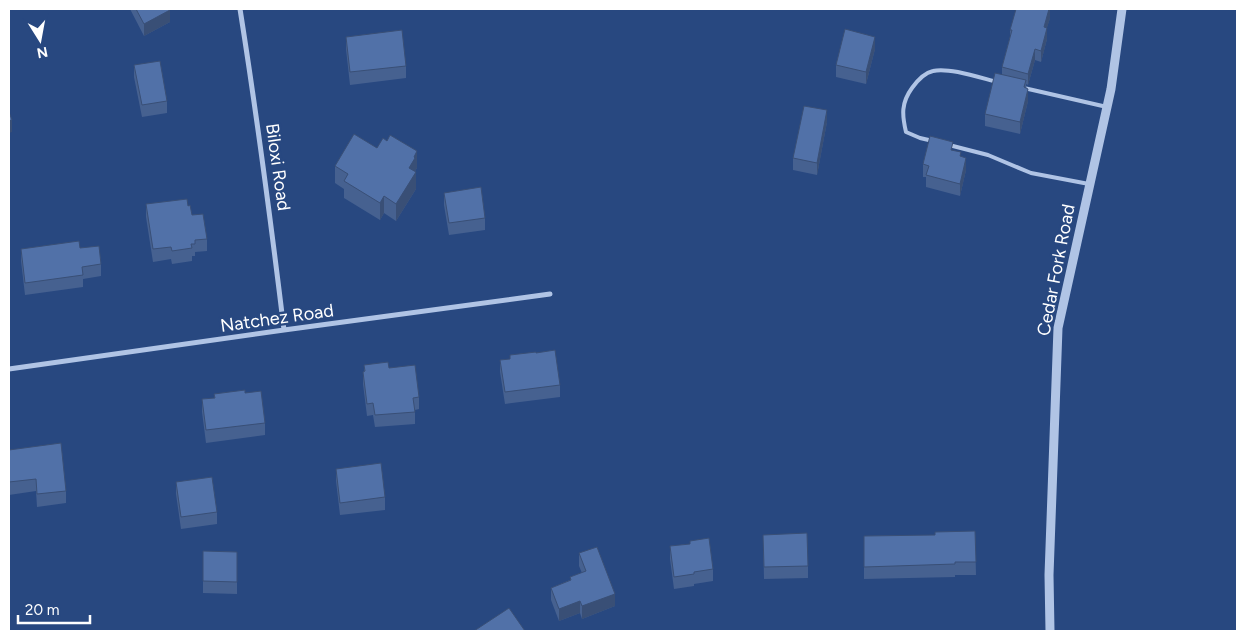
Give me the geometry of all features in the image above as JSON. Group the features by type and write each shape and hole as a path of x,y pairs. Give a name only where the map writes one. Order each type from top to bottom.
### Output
{"street":[{"name":"Biloxi Road","path":"240,9 268,193 284,330"},
{"name":"Cedar Fork Road","path":"1050,631 1049,575 1058,328 1111,89 1122,9"},
{"name":"Natchez Road","path":"9,370 550,294"}],"lane":[{"path":"1003,83 947,70 931,71 918,80 906,97 903,116 906,132 920,138 988,155 1031,173 1090,184"},
{"path":"1022,88 1107,107"}],"building":[{"path":"136,9 169,9 170,10 144,24"},
{"path":"1016,9 1049,9 1044,27 1047,28 1041,51 1035,49 1028,74 1002,67"},
{"path":"845,29 875,37 866,72 836,65"},
{"path":"402,30 406,66 350,72 346,37"},
{"path":"160,61 167,101 142,105 134,65"},
{"path":"995,73 1026,80 1024,87 1028,89 1020,122 985,114"},
{"path":"804,106 827,110 817,163 793,158"},
{"path":"354,134 377,148 383,138 387,141 390,135 417,151 409,168 416,172 396,204 384,196 380,203 344,181 348,174 335,166"},
{"path":"930,136 953,142 951,150 961,152 960,156 966,158 960,184 926,175 929,166 923,164"},
{"path":"481,187 485,218 449,223 444,193"},
{"path":"187,199 192,215 203,214 207,239 195,240 195,244 191,244 192,248 172,251 171,247 153,249 146,204"},
{"path":"79,241 80,248 99,246 101,264 82,267 83,275 25,283 21,249"},
{"path":"555,350 560,385 505,392 500,360 510,359 510,355"},
{"path":"388,362 389,368 415,365 419,397 413,398 415,412 375,415 373,403 367,404 363,372 365,371 364,365"},
{"path":"245,390 245,393 261,391 265,423 206,430 202,399 215,398 214,394"},
{"path":"61,443 66,491 37,494 36,479 9,482 9,450"},
{"path":"381,463 385,497 340,503 336,469"},
{"path":"212,477 217,512 181,517 176,482"},
{"path":"975,531 976,562 864,567 864,536 935,535 935,532"},
{"path":"807,533 808,566 764,567 763,535"},
{"path":"709,538 713,569 674,577 670,546 690,544 690,541"},
{"path":"597,547 615,594 582,606 580,601 559,609 551,588 571,580 570,577 586,571 579,553"},
{"path":"203,551 237,552 237,582 203,581"},
{"path":"509,608 525,631 474,631"}]}
